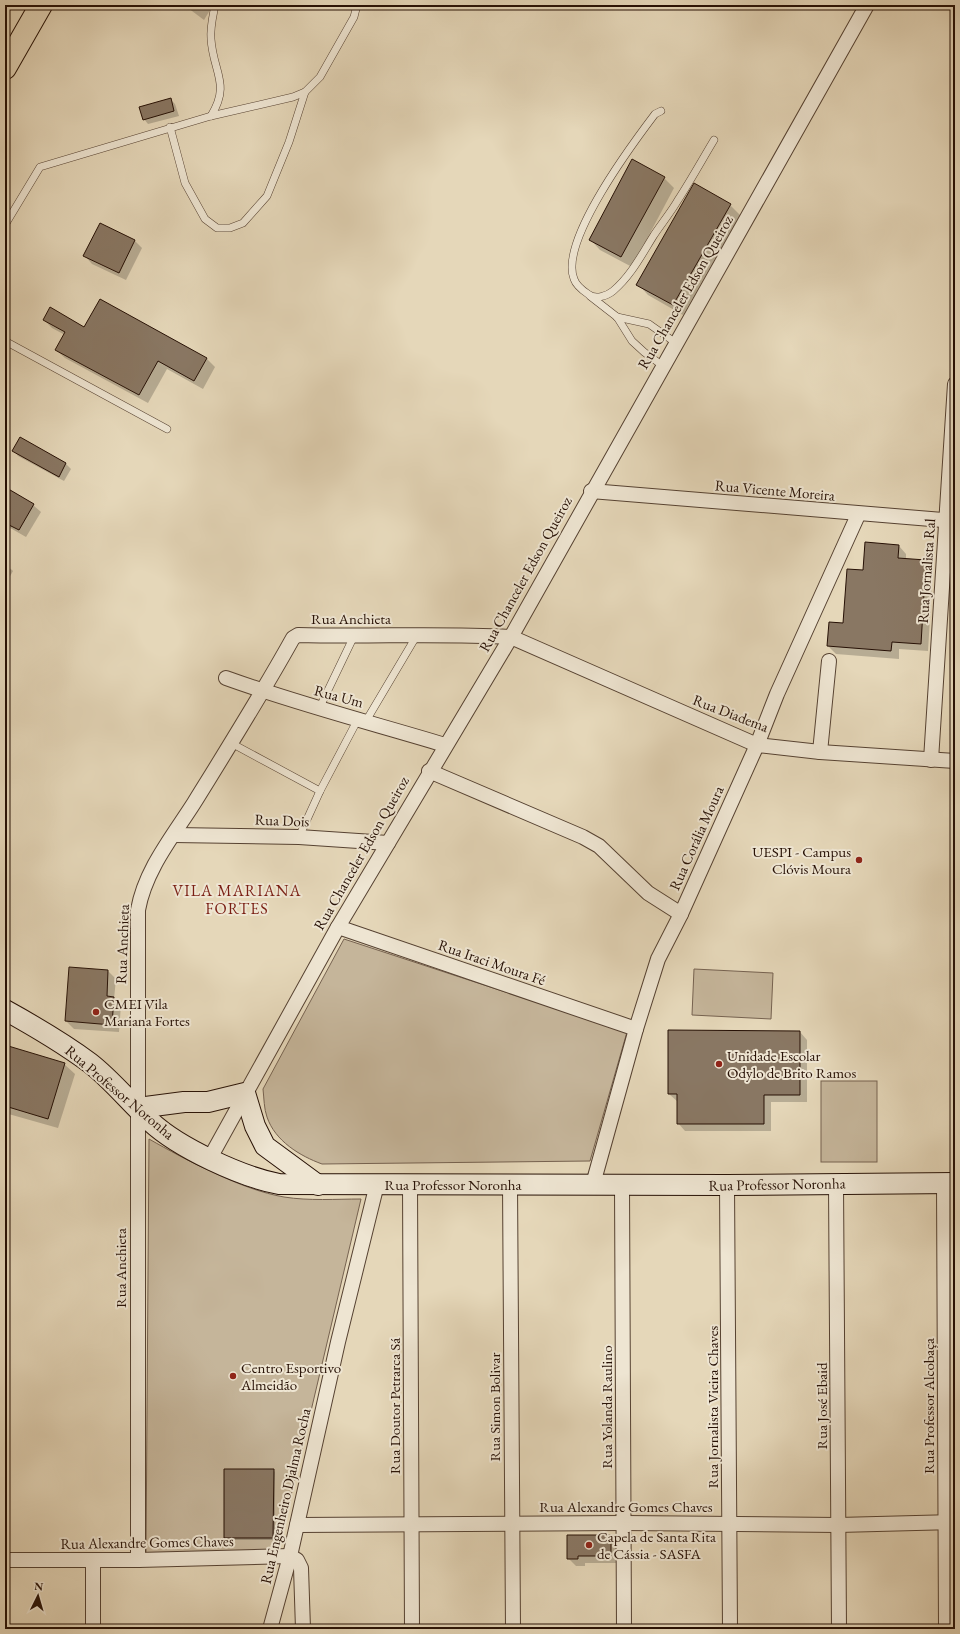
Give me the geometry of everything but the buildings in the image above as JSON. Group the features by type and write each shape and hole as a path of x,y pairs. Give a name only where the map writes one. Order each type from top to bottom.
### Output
{"highway":[{"path":"5,68 42,5"}],"street":[{"name":"Rua Chanceler Edson Queiroz","path":"210,1158 338,927 445,745 511,637 591,491 867,5"},
{"name":"Rua Jornalista Ral","path":"931,760 951,521 955,384"},
{"name":"Rua Vicente Moreira","path":"591,491 858,515 951,521"},
{"name":"Rua Corália Moura","path":"593,1184 636,1029 658,959 681,914 757,745 777,694 858,515"},
{"name":"Rua Anchieta","path":"138,1560 138,910 146,884 174,835 263,691 293,638 298,635 469,635 511,637"},
{"name":"Rua Diadema","path":"511,637 757,745 820,752 955,761"},
{"path":"820,752 829,661"},
{"name":"Rua Um","path":"226,678 319,709 362,720 445,745"},
{"path":"430,771 583,837 599,846 648,893 681,914"},
{"name":"Rua Dois","path":"174,835 299,837 388,843"},
{"name":"Rua Iraci Moura Fé","path":"338,927 636,1029"},
{"name":"Rua Professor Noronha","path":"5,1010 66,1046 91,1064 151,1122 171,1138 210,1158 259,1180 279,1184 318,1186 377,1184 728,1185 950,1183"},
{"path":"138,1108 184,1102 208,1102 245,1093 255,1126 265,1146 318,1186"},
{"name":"Rua Professor Alcobaça","path":"946,1629 950,1522 950,1183"},
{"name":"Rua Engenheiro Djalma Rocha","path":"270,1629 290,1556 338,1342 377,1184"},
{"name":"Rua Doutor Petrarca Sá","path":"410,1184 412,1629"},
{"name":"Rua Simon Bolivar","path":"510,1184 513,1629"},
{"name":"Rua Yolanda Raulino","path":"622,1184 624,1629"},
{"name":"Rua José Ebaid","path":"836,1184 839,1629"},
{"name":"Rua Jornalista Vieira Chaves","path":"728,1185 730,1629"},
{"name":"Rua Alexandre Gomes Chaves","path":"297,1524 624,1522 838,1525 950,1522"},
{"path":"290,1556 297,1560 301,1568 303,1629"},
{"name":"Rua Alexandre Gomes Chaves","path":"5,1560 138,1560 290,1556"},
{"path":"93,1560 93,1629"}],"lane":[{"path":"210,116 221,97 221,85 211,38 215,5"},
{"path":"5,225 40,166 170,127 210,116 293,97 305,92 320,77 354,17 357,5"},
{"path":"170,127 185,183 205,219 217,228 230,228 243,223 267,196 289,142 305,92"},
{"path":"661,111 655,114 624,155 596,201 580,236 572,265 574,279 581,289 618,317 632,341 663,366"},
{"path":"590,296 602,297 613,291 631,271 678,200 714,140"},
{"path":"618,317 649,324 676,343"},
{"path":"5,341 167,429"},
{"path":"299,837 320,791 362,720 417,635"},
{"path":"319,709 354,636"},
{"path":"231,743 320,791"}],"shaded area":[{"path":"344,939 627,1032 590,1161 322,1164 305,1157 282,1140 271,1126 267,1117 263,1089"},
{"path":"694,969 773,973 771,1019 692,1015"},
{"path":"821,1081 877,1081 877,1162 821,1162"},
{"name":"Centro Esportivo Almeidão","path":"149,1139 215,1173 250,1188 284,1197 303,1199 361,1199 277,1555 146,1553"}],"place":[{"name":"UESPI - Campus Clóvis Moura","path":"859,860"},
{"name":"CMEI Vila Mariana Fortes","path":"96,1012"},
{"name":"Unidade Escolar Odylo de Brito Ramos","path":"719,1064"},
{"name":"Centro Esportivo Almeidão","path":"233,1376"},
{"name":"Capela de Santa Rita de Cássia - SASFA","path":"589,1545"}],"district":[{"name":"VILA MARIANA FORTES","path":"237,899"}]}
